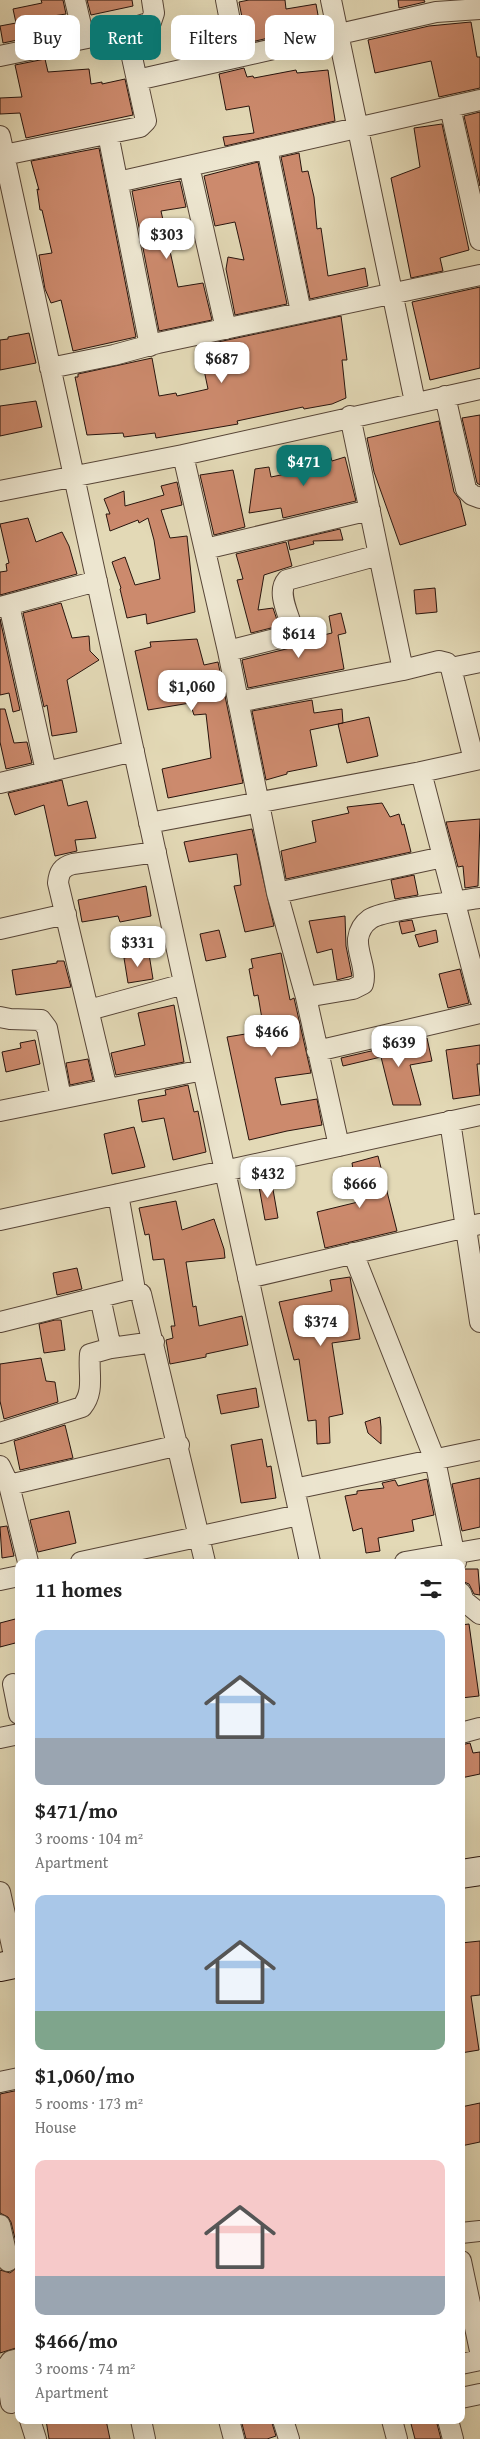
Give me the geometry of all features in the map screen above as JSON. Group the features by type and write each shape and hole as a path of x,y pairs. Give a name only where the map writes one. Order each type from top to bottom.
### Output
{"main road":[{"path":"465,1873 480,1871"}],"street":[{"path":"75,0 84,38"},
{"path":"152,0 153,15"},
{"path":"226,0 229,15"},
{"path":"330,0 415,402"},
{"path":"255,53 338,35 434,6 480,9"},
{"path":"0,56 90,37"},
{"path":"4,156 140,127 146,121 133,60"},
{"path":"137,80 224,60"},
{"path":"118,182 480,100"},
{"path":"450,107 480,240"},
{"path":"108,134 150,346"},
{"path":"0,136 309,1559"},
{"path":"267,148 302,312"},
{"path":"189,166 226,329"},
{"path":"50,368 393,292 480,275"},
{"path":"0,491 183,455 350,416 480,389"},
{"path":"445,396 466,489 472,495 480,498"},
{"path":"350,416 403,670"},
{"path":"183,455 228,651 277,893 306,997 339,1146"},
{"path":"205,549 370,510"},
{"path":"228,651 291,635 293,630 282,592 283,585 287,580 379,555"},
{"path":"46,771 4,606 97,581"},
{"path":"149,823 421,772 477,759 451,668 447,663 439,661 403,670 238,702"},
{"path":"451,668 480,662"},
{"path":"0,782 134,751"},
{"path":"421,772 480,999"},
{"path":"106,1089 58,883 59,874 64,867 156,852"},
{"path":"277,893 443,857"},
{"path":"306,997 353,989 363,984 365,977 358,939 362,927 369,919 384,914 480,898"},
{"path":"0,929 66,914"},
{"path":"89,1010 184,984"},
{"path":"317,1051 480,1013"},
{"path":"0,1017 41,1020 47,1028 61,1098"},
{"path":"0,1111 203,1070"},
{"path":"0,1220 480,1115"},
{"path":"450,1121 472,1226 480,1322"},
{"path":"118,1194 135,1290 144,1300 205,1559"},
{"path":"248,1278 472,1226"},
{"path":"353,1253 435,1460 455,1558 480,1549"},
{"path":"0,1322 135,1290"},
{"path":"100,1297 111,1348"},
{"path":"0,1433 82,1407 90,1399 90,1354 111,1348 154,1342"},
{"path":"9,1485 178,1445"},
{"path":"294,1489 480,1450"},
{"path":"0,1466 9,1485 27,1559"},
{"path":"95,1559 299,1515"},
{"path":"0,1580 15,1577"},
{"path":"465,1602 480,1614"},
{"path":"11,1680 15,1697"},
{"path":"465,1732 480,1728"},
{"path":"0,1738 15,1735"},
{"path":"0,1892 11,1965"},
{"path":"0,2082 15,2079"},
{"path":"0,2225 9,2261"},
{"path":"465,2233 480,2231"},
{"path":"465,2281 480,2351"},
{"path":"10,2405 6,2368 15,2360"},
{"path":"465,2363 480,2360"},
{"path":"465,2397 480,2394"},
{"path":"31,2424 36,2439"},
{"path":"141,2424 144,2439"},
{"path":"230,2424 234,2439"},
{"path":"284,2424 289,2439"},
{"path":"393,2424 397,2439"},
{"path":"449,2424 453,2439"}],"building":[{"path":"41,0 63,0 66,14 15,15 15,18 13,9 42,3"},
{"path":"87,0 132,0 133,6 91,15"},
{"path":"249,0 285,0 286,9 316,4 318,15 265,15 265,39 255,41 255,15 242,15 239,2"},
{"path":"398,0 424,0 425,2 399,8"},
{"path":"471,22 477,57 480,57 480,88 439,97 431,61 375,73 368,40 429,26"},
{"path":"15,23 15,41 3,43 0,26"},
{"path":"45,60 48,72 89,69 91,84 102,82 102,84 125,79 133,115 26,138 20,113 0,114 0,98 22,97 15,65"},
{"path":"244,68 247,77 253,76 254,78 296,70 297,73 328,70 335,121 225,146 223,137 254,133 249,106 226,110 219,74"},
{"path":"480,112 480,186 464,116"},
{"path":"442,124 469,250 440,258 443,271 411,278 391,178 420,167 414,128"},
{"path":"99,148 136,337 73,351 61,300 51,303 45,289 39,255 52,253 42,210 40,210 37,189 39,190 31,161"},
{"path":"299,153 302,172 308,171 314,197 317,229 321,228 328,276 365,268 368,286 310,299 281,157"},
{"path":"258,162 287,304 235,315 226,269 228,257 244,260 235,222 215,226 204,176"},
{"path":"180,181 186,207 161,211 178,287 203,283 212,320 159,331 132,191"},
{"path":"480,287 480,368 430,380 412,302"},
{"path":"341,316 347,360 342,360 346,398 332,404 304,409 303,407 237,421 238,424 156,438 155,433 124,437 123,433 87,435 75,377 78,377 78,374 152,358 159,396 176,393 177,396 208,389 199,346"},
{"path":"29,333 36,363 0,370 0,340"},
{"path":"36,401 42,427 0,436 0,406"},
{"path":"480,415 480,485 477,483 462,418"},
{"path":"439,421 454,492 460,500 466,525 400,545 374,472 367,438"},
{"path":"328,448 332,461 345,457 356,501 283,518 281,508 249,513 255,469 269,467 271,477 305,470 303,460 318,450"},
{"path":"233,470 245,527 214,535 200,475"},
{"path":"177,482 182,505 161,510 170,538 187,536 195,612 147,624 146,614 127,618 121,588 112,562 125,557 135,585 160,579 154,540 148,518 139,523 138,520 110,531 106,514 110,514 104,499 124,491 125,506 164,495 161,486"},
{"path":"28,518 36,542 62,532 69,546 77,574 0,595 0,572 7,571 6,564 9,563 0,524"},
{"path":"340,529 343,540 313,541 314,544 290,550 288,541"},
{"path":"286,542 292,566 264,575 258,610 273,608 279,626 251,633 237,580 243,579 236,554"},
{"path":"435,588 437,612 416,614 414,590"},
{"path":"61,603 72,638 89,636 90,651 99,660 67,680 77,732 52,736 47,705 44,707 23,613"},
{"path":"341,613 346,633 338,635 344,669 248,688 242,660 294,647 302,640 332,633 329,616"},
{"path":"0,619 20,710 13,712 9,693 0,695"},
{"path":"197,639 204,665 218,662 243,783 168,798 162,769 211,758 206,714 194,715 190,703 148,710 135,651 151,647 150,642"},
{"path":"312,700 314,713 342,709 343,723 310,730 317,766 287,772 287,774 266,780 252,711"},
{"path":"0,709 5,709 14,743 27,742 32,763 6,769 0,742"},
{"path":"369,717 378,756 347,763 338,724"},
{"path":"62,780 68,806 87,801 96,838 75,840 77,851 55,856 44,805 15,815 8,793"},
{"path":"382,803 390,817 399,814 402,825 404,824 411,852 286,879 281,851 316,842 312,821 349,813 347,807"},
{"path":"480,819 478,886 465,888 463,866 458,867 446,822"},
{"path":"252,829 274,926 245,932 234,886 241,885 237,854 189,862 184,842"},
{"path":"414,875 418,895 395,899 391,880"},
{"path":"146,886 151,916 120,922 118,916 82,922 78,900"},
{"path":"345,916 346,946 352,976 337,980 332,949 317,953 309,921"},
{"path":"412,920 415,931 402,934 399,922"},
{"path":"219,930 226,957 206,961 200,934"},
{"path":"436,930 438,942 419,947 415,935"},
{"path":"281,953 290,1000 294,998 311,1073 275,1078 281,1105 317,1099 322,1125 249,1140 227,1037 264,1031 258,995 254,996 249,969 253,968 251,959"},
{"path":"149,954 153,979 128,983 124,958"},
{"path":"57,961 64,961 71,987 16,995 12,970 57,963"},
{"path":"460,969 469,1003 448,1008 439,974"},
{"path":"174,1005 184,1062 116,1075 111,1053 145,1045 138,1013"},
{"path":"427,1038 432,1061 410,1065 421,1105 393,1105 381,1057 343,1066 341,1058"},
{"path":"35,1040 40,1064 6,1072 2,1052 21,1048 20,1043"},
{"path":"480,1045 480,1064 477,1064 480,1095 453,1099 446,1050"},
{"path":"88,1059 93,1080 70,1085 66,1063"},
{"path":"188,1085 194,1112 198,1111 206,1152 173,1160 164,1118 142,1122 138,1100 166,1095 165,1090"},
{"path":"134,1127 145,1167 112,1174 104,1134"},
{"path":"378,1156 397,1231 325,1248 317,1212 358,1202 352,1163"},
{"path":"271,1178 278,1218 265,1220 258,1181"},
{"path":"176,1201 182,1230 214,1219 224,1249 225,1258 186,1262 193,1307 196,1306 199,1326 242,1316 248,1345 206,1354 206,1357 170,1364 166,1340 173,1338 171,1326 175,1326 164,1259 153,1260 149,1234 145,1235 139,1208"},
{"path":"77,1268 82,1289 57,1295 53,1273"},
{"path":"350,1277 360,1339 332,1343 343,1414 329,1417 330,1443 317,1444 316,1420 308,1421 299,1359 294,1360 279,1302 332,1291 330,1280"},
{"path":"61,1320 65,1350 44,1353 39,1324"},
{"path":"41,1358 46,1381 55,1382 58,1402 4,1419 0,1401 0,1364"},
{"path":"256,1388 259,1407 221,1414 217,1395"},
{"path":"380,1417 381,1444 368,1433 365,1422"},
{"path":"65,1425 73,1458 20,1470 14,1441"},
{"path":"262,1439 267,1467 271,1466 276,1498 241,1503 231,1445"},
{"path":"480,1478 480,1527 462,1531 452,1484"},
{"path":"427,1479 434,1515 412,1520 414,1531 378,1538 380,1551 366,1553 362,1528 353,1531 345,1496 357,1494 357,1491 384,1488 382,1483 395,1480 398,1486"},
{"path":"69,1511 76,1543 38,1552 30,1520"},
{"path":"7,1526 14,1556 2,1558 0,1527"},
{"path":"465,1569 478,1569 480,1595 474,1594 469,1584 465,1582"},
{"path":"15,1619 15,1643 0,1647 0,1623"},
{"path":"465,1624 469,1624 479,1696 465,1698"},
{"path":"470,1743 473,1753 480,1752 480,1774 465,1777 465,1744"},
{"path":"480,1941 480,1995 471,1996 479,2050 465,2052 465,1943"},
{"path":"15,2091 15,2238 11,2222 8,2217 0,2213 0,2094"},
{"path":"480,2103 480,2142 465,2145 465,2106"},
{"path":"15,2269 15,2348 0,2353 0,2270 10,2273"},
{"path":"47,2424 107,2424 110,2439 49,2439"},
{"path":"242,2424 272,2424 276,2436 267,2439 246,2439"},
{"path":"411,2424 437,2424 441,2439 415,2439"}]}
